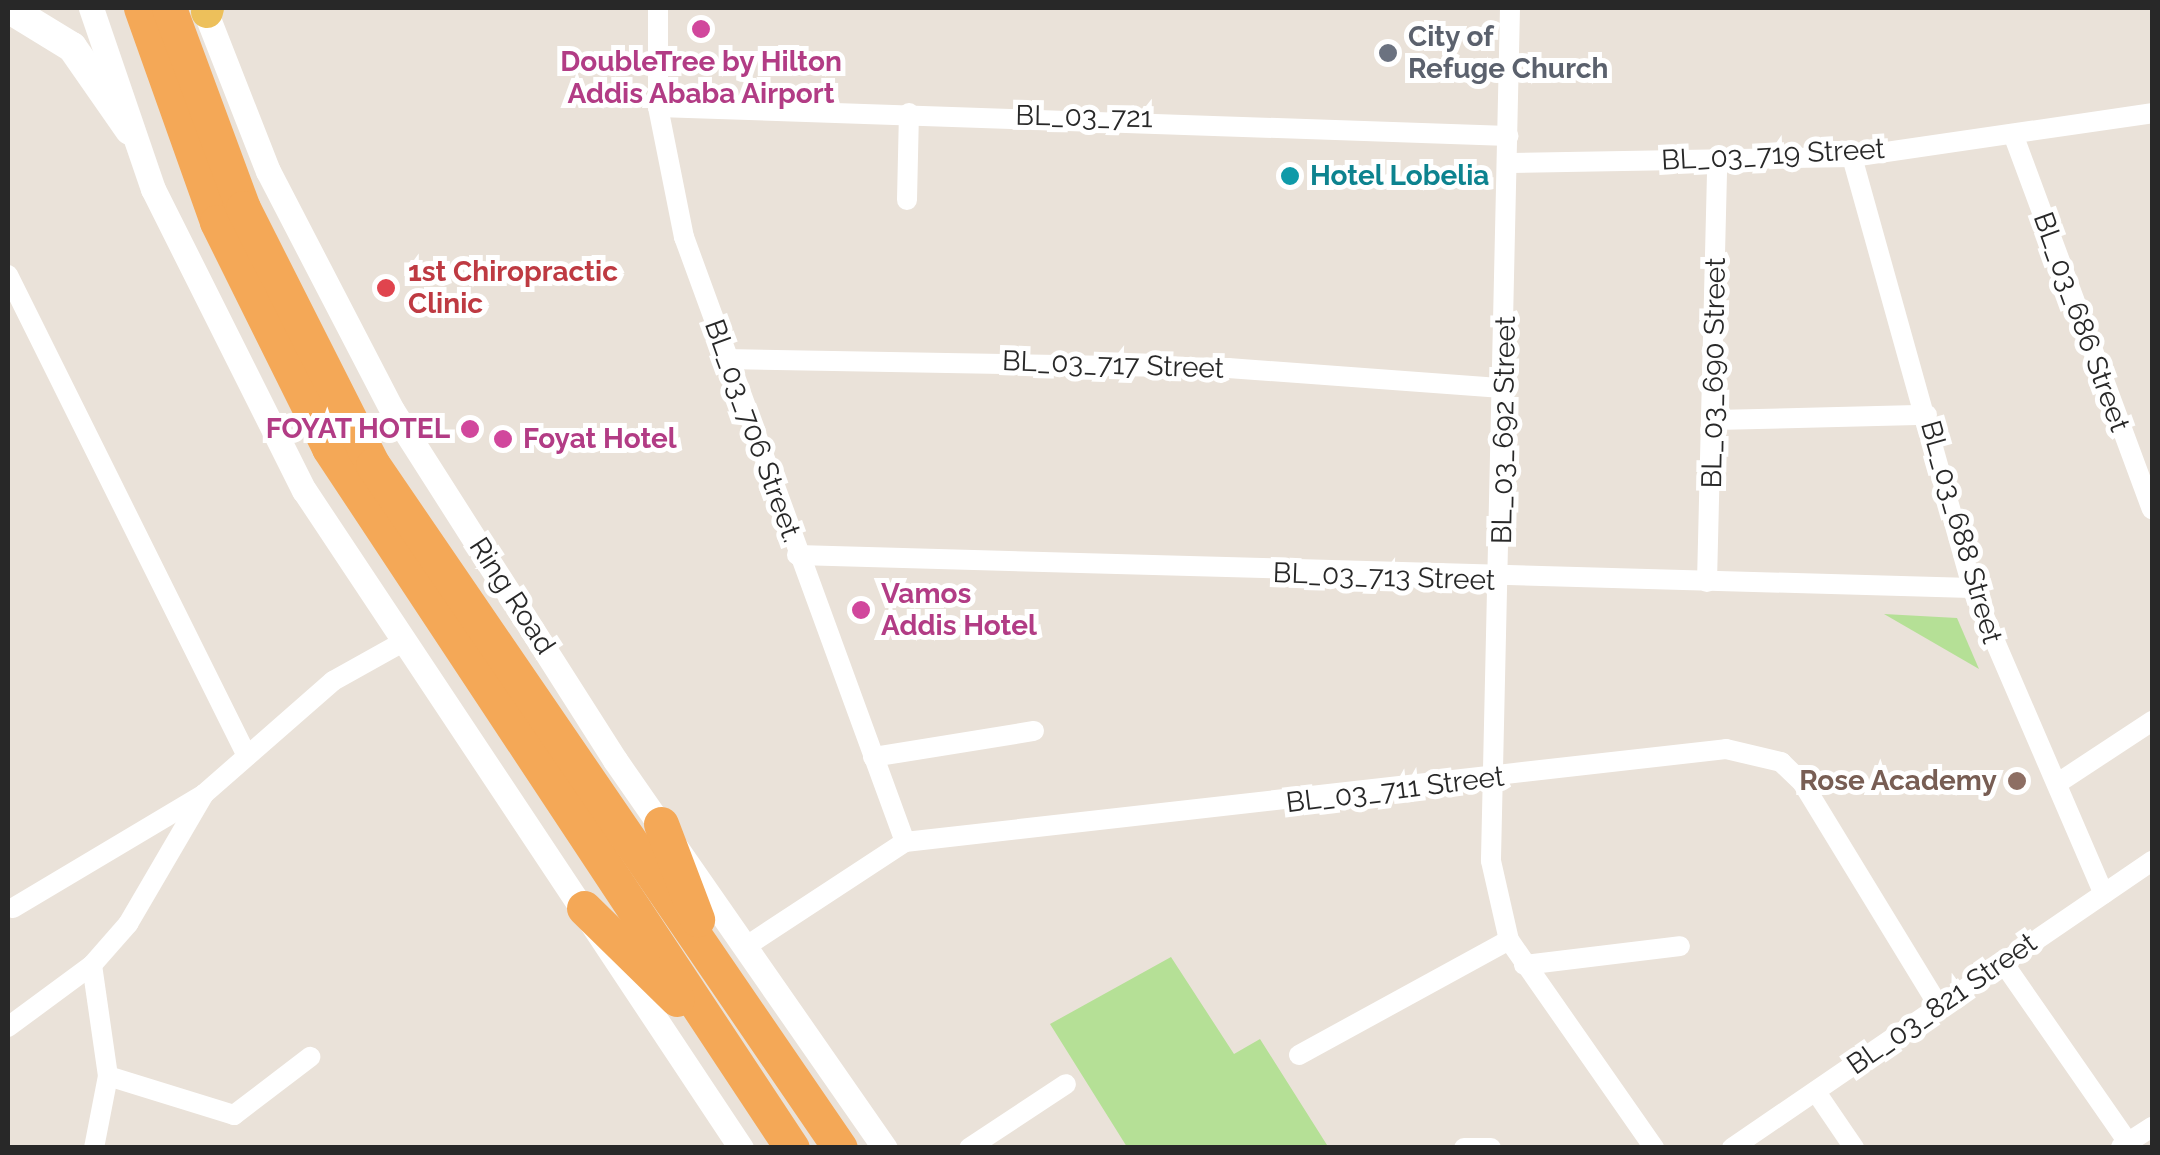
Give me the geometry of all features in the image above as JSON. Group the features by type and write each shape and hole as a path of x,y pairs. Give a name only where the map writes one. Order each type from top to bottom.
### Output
{"highway":[{"name":"Ring Road","path":"141,8 182,136 285,368 369,511 605,837 730,994 840,1148"},
{"name":"Ring Road","path":"169,8 236,190 316,365 605,837 724,1046 792,1148"},
{"path":"661,824 730,994"},
{"path":"584,908 724,1046"}],"main road":[{"path":"8,8 72,47 130,130"}],"street":[{"path":"91,8 130,130 248,387 403,642 741,1148"},
{"name":"BL_03_706 Street.","path":"658,8 658,107 684,238 724,359 905,842"},
{"name":"BL_03_692 Street","path":"1510,8 1511,163 1502,388 1502,582 1490,781 1491,860 1509,940 1654,1148"},
{"name":"Ring Road","path":"207,9 268,171 392,410 661,824 885,1148"},
{"name":"BL_03_721","path":"658,107 908,112 1509,136"},
{"path":"907,200 908,112"},
{"name":"BL_03_719 Street","path":"1511,163 1717,164 1852,156 2152,113"},
{"name":"BL_03_686 Street","path":"2013,134 2152,508"},
{"name":"BL_03_688 Street","path":"1852,156 1972,588 2104,894"},
{"name":"BL_03_690 Street","path":"1707,582 1715,420 1717,164"},
{"path":"8,275 247,756"},
{"name":"BL_03_717 Street","path":"724,359 1228,368 1502,388"},
{"path":"1715,420 1927,415"},
{"name":"BL_03_713 Street","path":"798,555 1502,582 1972,588"},
{"path":"13,908 204,794 332,681 403,642"},
{"path":"2058,783 2152,721"},
{"path":"873,757 1034,732"},
{"name":"BL_03_711 Street","path":"748,945 905,842 1490,781 1726,749 1781,762 1818,802 1938,1006"},
{"path":"8,1026 92,965 128,924 204,794"},
{"name":"BL_03_821 Street","path":"1732,1148 2152,862"},
{"path":"1298,1055 1509,940"},
{"path":"1524,965 1680,946"},
{"path":"2002,961 2124,1145 2152,1127"},
{"path":"92,965 108,1076 94,1148"},
{"path":"108,1076 234,1115 310,1057"},
{"path":"968,1148 1066,1084"},
{"path":"1816,1092 1854,1148"},
{"path":"1464,1148 1490,1148"}],"green space":[{"path":"1884,614 1957,618 1979,669"},
{"path":"1171,957 1234,1054 1260,1039 1327,1145 1127,1147 1050,1024"}],"place":[{"name":"DoubleTree by Hilton Addis Ababa Airport","path":"701,29"},
{"name":"City of Refuge Church","path":"1388,53"},
{"name":"Hotel Lobelia","path":"1290,176"},
{"name":"1st Chiropractic Clinic","path":"386,288"},
{"name":"FOYAT HOTEL","path":"470,429"},
{"name":"Foyat Hotel","path":"503,439"},
{"name":"Vamos Addis Hotel","path":"861,610"},
{"name":"Rose Academy","path":"2017,781"}]}
